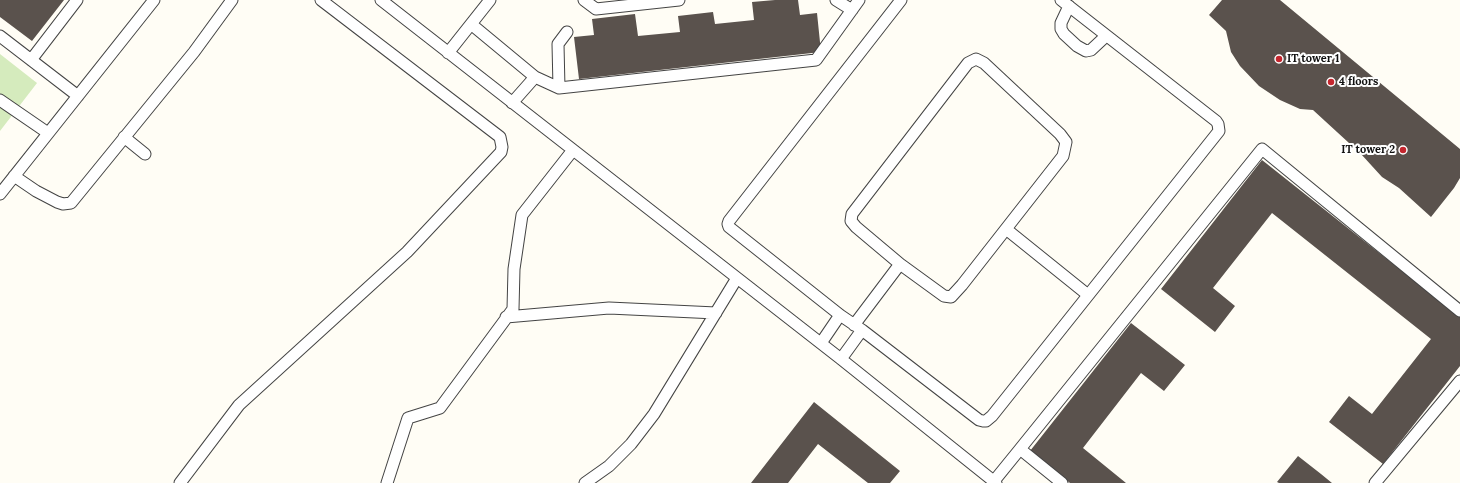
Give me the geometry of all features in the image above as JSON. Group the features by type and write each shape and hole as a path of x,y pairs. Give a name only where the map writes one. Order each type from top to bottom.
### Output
{"street":[{"path":"31,60 77,0"},
{"path":"0,194 154,0"},
{"path":"14,176 36,192 57,202 63,204 71,203 194,52 232,0"},
{"path":"180,483 239,405 407,252 500,152 502,146 500,137 321,0"},
{"path":"381,0 821,343 995,482 1262,148 1460,310"},
{"path":"448,53 490,0"},
{"path":"584,0 599,4 679,0"},
{"path":"836,0 852,10"},
{"path":"471,24 535,77 559,88 816,60 859,0"},
{"path":"901,0 728,222 729,227 840,315 857,331 979,420 983,421 986,421 992,416 1219,129 1216,121 1065,3 1061,29 1064,34 1077,46 1086,51 1091,50 1106,36"},
{"path":"559,88 558,44 567,32"},
{"path":"0,36 78,96"},
{"path":"976,59 984,62 1060,134 1066,142 1063,156 952,297 944,296 900,264 856,227 851,221 852,214 968,63 976,59"},
{"path":"512,103 535,77"},
{"path":"0,100 48,133"},
{"path":"124,137 145,154"},
{"path":"387,483 408,418 440,408 513,308 514,269 522,215 573,150"},
{"path":"1006,229 1088,295"},
{"path":"841,359 900,264"},
{"path":"585,483 609,466 636,438 654,414 737,278"},
{"path":"506,317 609,308 716,313"},
{"path":"821,343 840,315"},
{"path":"1379,482 1460,381"},
{"path":"1020,449 1062,483"}],"green space":[{"path":"0,54 37,83 0,131"}],"building":[{"path":"0,0 64,0 32,41 0,17"},
{"path":"798,0 800,15 817,13 821,52 579,79 574,37 594,35 592,19 635,14 638,36 680,32 678,16 713,12 715,24 754,20 752,2"},
{"name":"4 floors","path":"1222,0 1280,0 1460,149 1460,178 1431,217 1399,188 1382,177 1361,154 1313,110 1300,109 1280,100 1259,86 1240,66 1231,52 1226,31 1209,15"},
{"path":"1262,160 1460,317 1460,366 1383,464 1329,422 1349,396 1372,414 1431,339 1272,213 1213,288 1235,306 1215,332 1161,289"},
{"path":"1131,323 1185,365 1164,391 1141,373 1083,448 1126,483 1070,483 1030,451"},
{"path":"814,402 900,471 890,483 868,483 818,444 788,483 751,483"},
{"path":"1298,456 1332,483 1277,482"}],"place":[{"name":"IT tower 1","path":"1279,59"},
{"name":"4 floors","path":"1331,82"},
{"name":"IT tower 2","path":"1403,150"}]}
